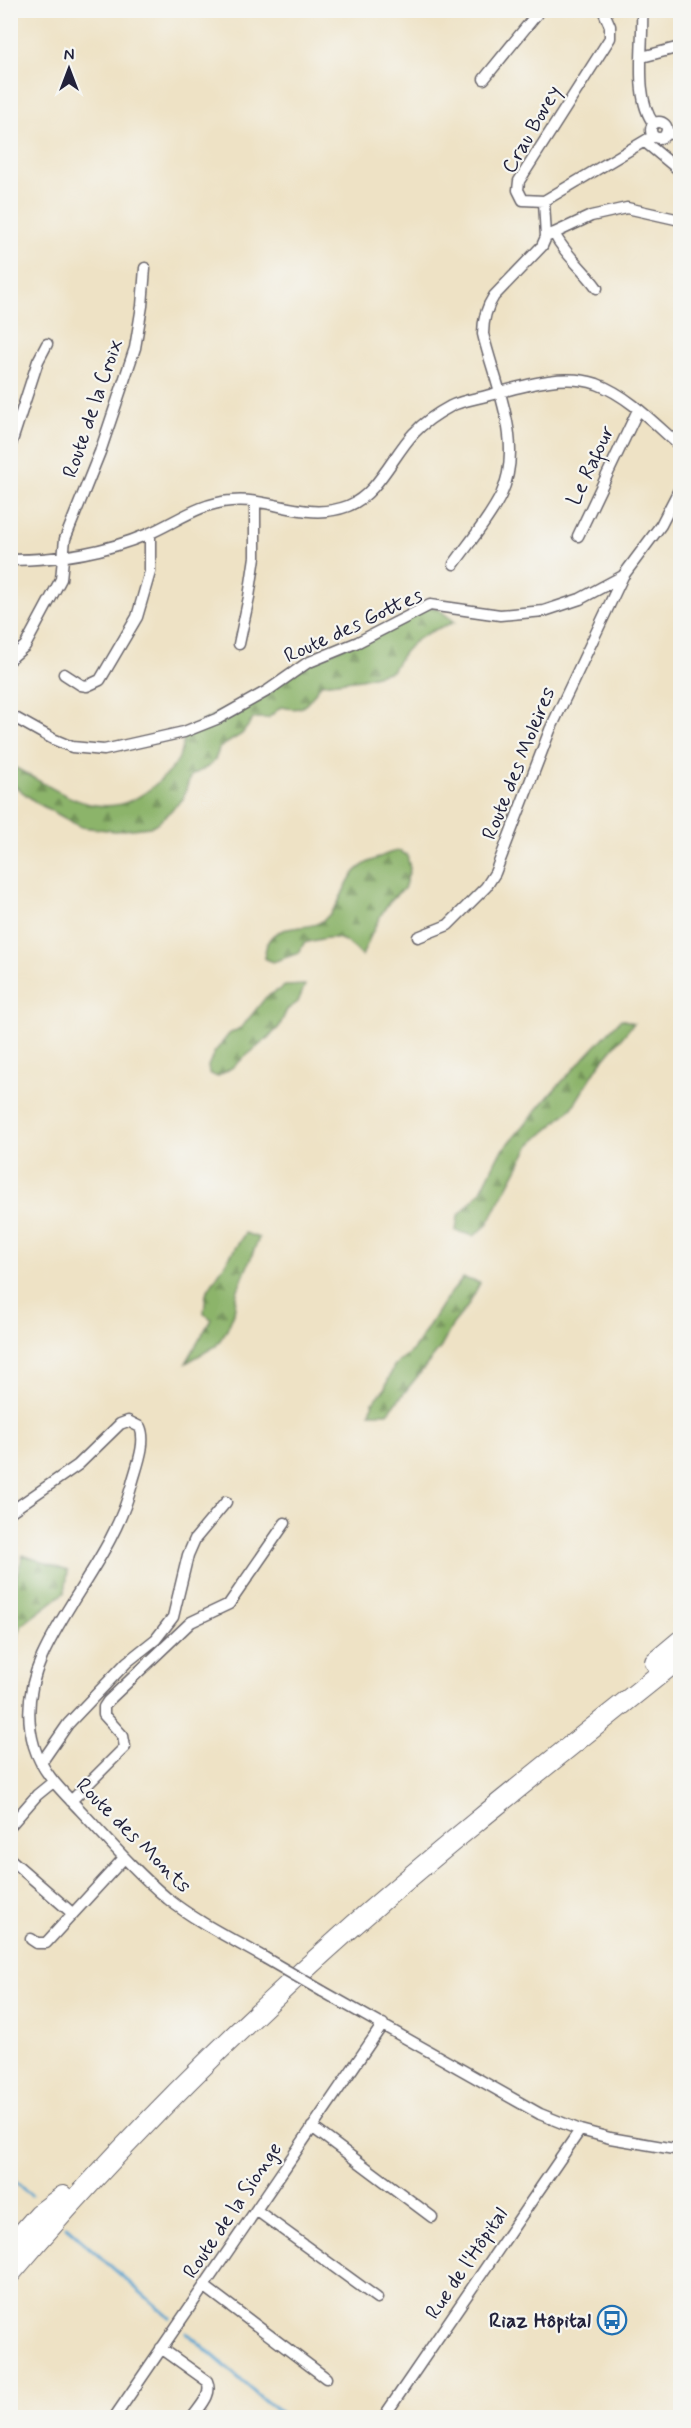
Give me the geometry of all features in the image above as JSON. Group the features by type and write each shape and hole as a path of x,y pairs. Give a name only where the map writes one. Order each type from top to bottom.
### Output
{"highway":[{"path":"10,2256 105,2148 187,2064 328,1931 458,1820 681,1641"},
{"path":"10,2274 144,2127 293,1980 426,1864 681,1658"},
{"path":"10,2247 39,2214 63,2196"}],"street":[{"path":"484,79 540,10"},
{"name":"Crau Bovey","path":"544,201 523,200 518,190 519,181 610,38 610,26 603,10"},
{"path":"642,10 642,99 648,116 654,124"},
{"path":"642,57 681,47"},
{"path":"649,139 654,124"},
{"path":"654,124 664,124 666,133"},
{"path":"597,288 587,274 550,235 544,201 649,139 660,138 666,133 681,135"},
{"path":"649,139 681,171"},
{"path":"454,564 500,496 508,474 511,448 483,334 483,319 488,305 550,235 591,216 627,208 681,220"},
{"name":"Route de la Croix","path":"10,659 25,646 61,579 65,538 100,452 135,348 145,268"},
{"path":"10,447 38,362 47,344"},
{"path":"10,561 63,558 98,551 150,533 201,507 232,500 310,512 331,512 351,505 372,489 414,433 431,418 453,405 527,385 572,380 596,384 638,410 681,446"},
{"name":"Le Rafour","path":"578,536 638,410"},
{"name":"Route des Gottes","path":"10,715 72,747 104,750 184,732 219,718 267,691 307,663 358,642 430,605 500,615 544,611 580,599 623,576 661,525 681,488"},
{"path":"238,644 255,557 255,502"},
{"path":"64,674 87,686 100,680 137,617 150,572 150,533"},
{"name":"Route des Moleires","path":"418,937 448,925 486,887 495,873 550,730 623,576"},
{"name":"Route des Monts","path":"10,1512 78,1465 120,1424 128,1421 140,1427 142,1433 140,1452 120,1522 50,1642 31,1686 29,1702 34,1746 41,1763 53,1782 124,1858 168,1899 193,1917 540,2114 610,2139 679,2146"},
{"path":"41,1763 68,1724 127,1662 156,1639 173,1617 188,1555 195,1539 226,1502"},
{"path":"71,1801 125,1747 126,1742 122,1734 104,1715 106,1704 191,1622 229,1604 285,1523"},
{"path":"10,1826 37,1795 53,1782"},
{"path":"31,1940 46,1943 124,1858"},
{"path":"10,1859 72,1913"},
{"name":"Route de la Sionge","path":"114,2418 383,2024"},
{"path":"312,2127 432,2217"},
{"name":"Rue de l'Hôpital","path":"383,2418 580,2130"},
{"path":"256,2210 377,2298"},
{"path":"204,2286 326,2378"},
{"path":"161,2348 207,2381 209,2385 208,2395 192,2418"}],"green space":[{"path":"429,606 438,609 455,622 418,639 398,660 392,671 361,679 321,684 306,705 296,709 281,707 268,718 254,718 242,734 219,748 212,764 190,777 183,799 159,822 150,827 115,831 81,827 37,803 11,783 10,765 65,795 83,802 101,806 119,805 138,797 174,766 180,756 184,732 305,665"},
{"path":"399,851 407,855 410,869 404,889 384,909 362,956 342,939 330,938 304,943 299,953 273,962 264,958 268,942 274,934 319,923 338,903 355,872 373,860"},
{"path":"305,985 298,1002 287,1010 279,1027 269,1037 233,1067 217,1077 209,1073 208,1066 214,1053 229,1034 242,1027 266,997 285,986"},
{"path":"621,1019 634,1023 599,1065 572,1108 530,1145 487,1225 474,1236 456,1231 458,1216 481,1191 498,1156 553,1091"},
{"path":"245,1233 259,1238 237,1292 234,1313 227,1330 216,1346 186,1363 211,1319 204,1313 206,1293"},
{"path":"463,1278 480,1283 441,1347 388,1413 370,1413 373,1402 384,1390 394,1366 414,1349 443,1303"},
{"path":"23,1555 68,1571 65,1592 22,1625 15,1643 11,1642 11,1594"}],"waterway":[{"path":"10,2178 31,2195"},
{"path":"66,2227 170,2318"},
{"path":"186,2332 287,2418"}],"place":[{"name":"Riaz Hôpital","path":"612,2320"}]}
